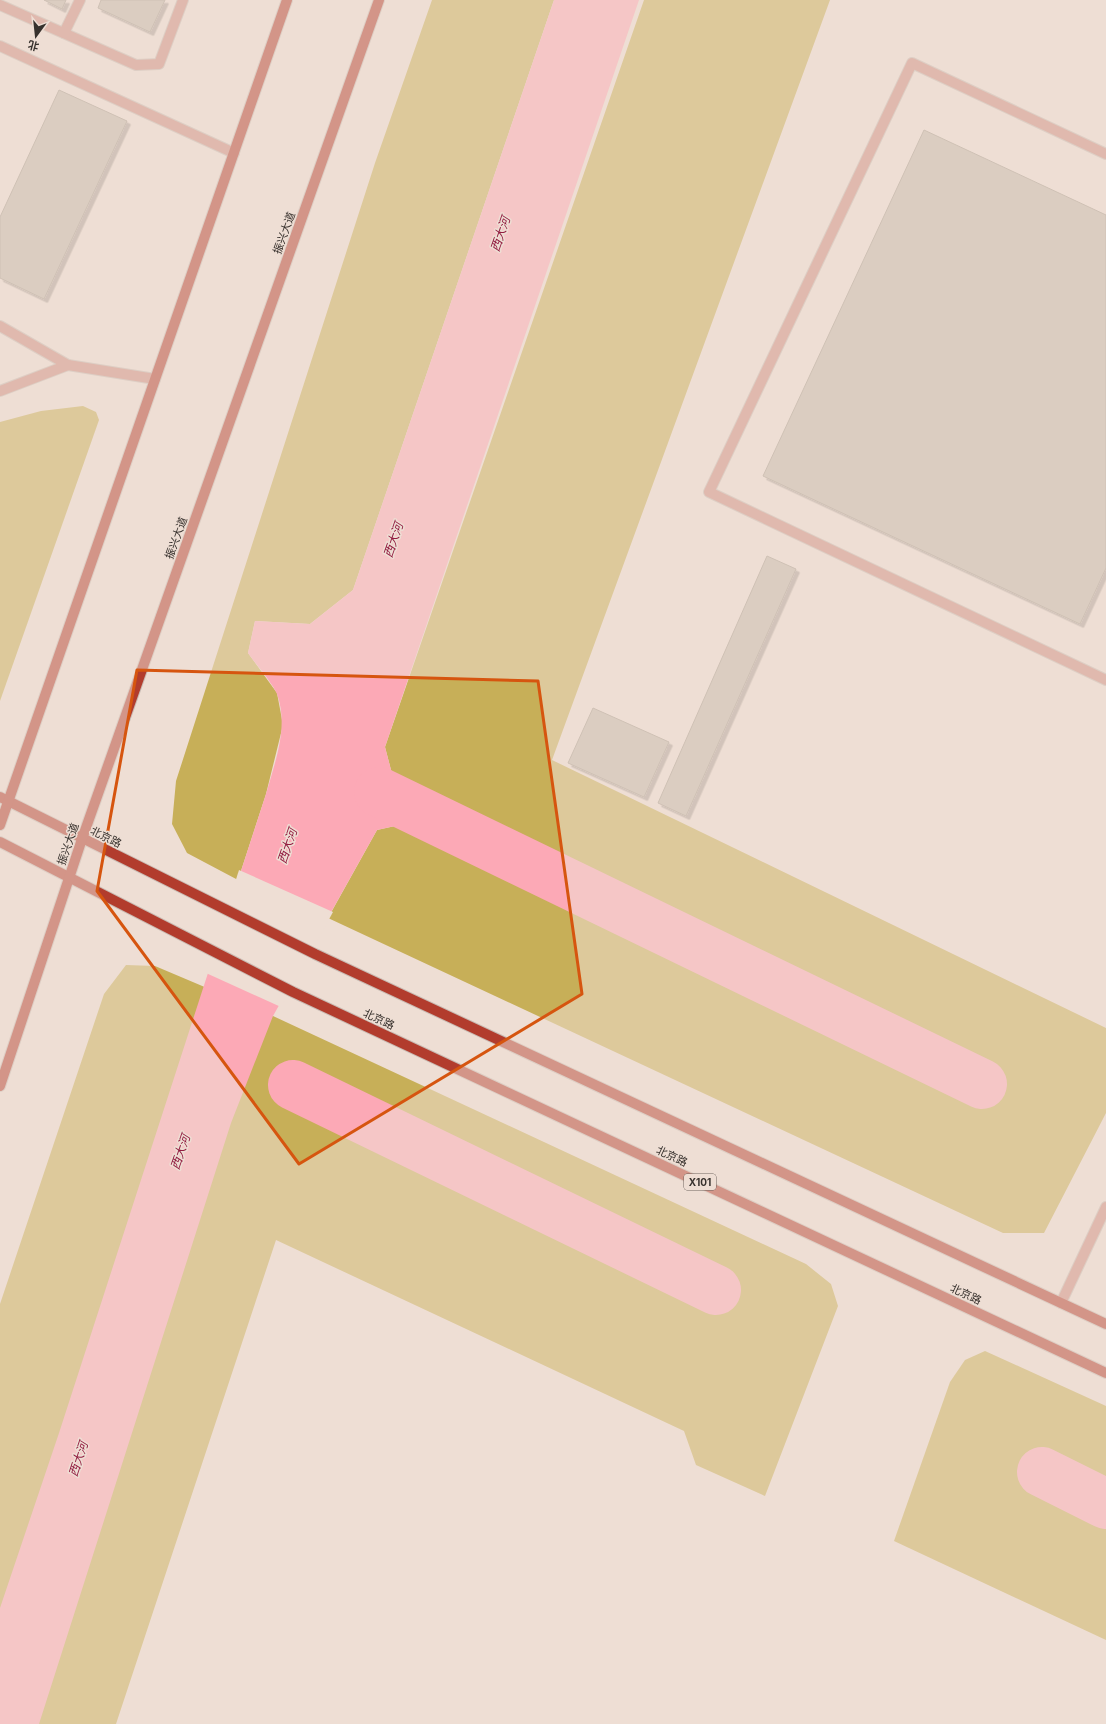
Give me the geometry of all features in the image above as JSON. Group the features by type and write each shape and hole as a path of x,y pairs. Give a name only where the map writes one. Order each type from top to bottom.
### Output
{"main road":[{"path":"0,825 4,799 156,379 287,0"},
{"name":"振兴大道","path":"0,1086 69,876 379,0"},
{"name":"北京路","path":"4,799 315,954 1061,1303"},
{"path":"0,842 69,876"},
{"name":"北京路","path":"69,876 293,992 1106,1373"},
{"path":"1061,1303 1106,1324"}],"lane":[{"path":"64,33 80,0"},
{"path":"0,4 136,65 158,64 184,0"},
{"path":"0,46 234,153"},
{"path":"1106,154 912,63 709,492 1106,680"},
{"path":"0,326 68,365 156,379"},
{"path":"0,391 68,365"},
{"path":"1061,1303 1106,1207"}],"highlighted area":[{"path":"137,670 538,681 582,994 299,1164 97,891"}],"shaded area":[{"path":"432,0 554,0 353,590 310,624 255,621 248,653 277,693 283,725 266,794 238,880 187,853 172,824 176,781 375,163"},
{"path":"644,0 830,0 552,760 1106,1028 1106,1113 1044,1233 1003,1233 328,918 377,830 404,824 440,822 447,812 396,789 385,747"},
{"path":"83,406 96,412 99,420 0,701 0,422 41,411"},
{"path":"126,965 155,966 273,1016 806,1264 831,1284 838,1306 765,1496 696,1465 684,1431 276,1240 116,1724 0,1724 0,1304 104,994"},
{"path":"985,1351 1106,1406 1106,1640 894,1541 950,1382 965,1360"}],"water":[{"name":"西大河","path":"554,0 639,0 385,747 396,789 447,812 440,822 404,824 377,830 273,1016 231,1123 39,1724 0,1724 0,1608 59,1433 277,757 282,719 277,694 268,679 248,653 255,621 310,624 353,590"}],"pier":[{"path":"239,870 333,912 281,1007 206,973"}],"building":[{"path":"44,0 66,0 62,9"},
{"path":"101,0 165,0 150,32 98,8"},
{"path":"59,90 127,121 44,299 0,278 0,217"},
{"path":"924,130 1106,215 1106,568 1080,624 763,476"},
{"path":"767,556 796,569 686,816 658,803"},
{"path":"593,708 669,742 644,797 568,763"}],"waterway":[{"path":"379,792 982,1084"},
{"path":"293,1085 716,1290"},
{"path":"1042,1472 1106,1504"}]}
